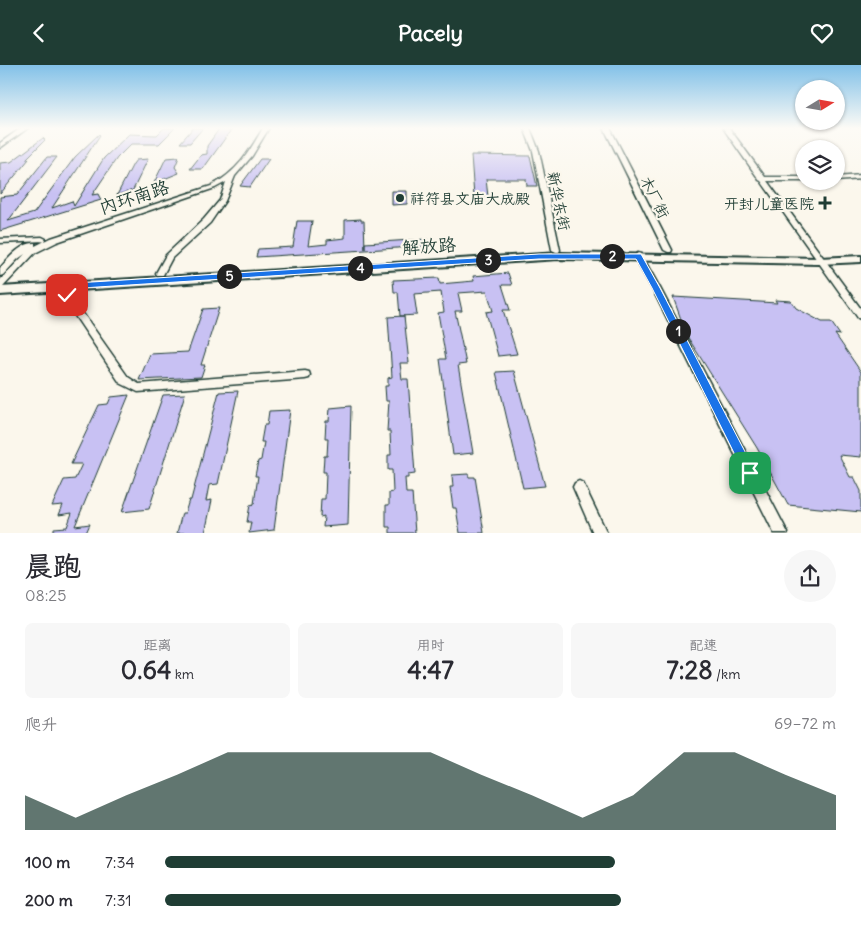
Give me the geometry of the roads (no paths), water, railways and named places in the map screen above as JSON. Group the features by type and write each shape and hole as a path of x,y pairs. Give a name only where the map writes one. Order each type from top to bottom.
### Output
{"main road":[{"name":"解放路","path":"0,283 556,250 668,250 861,259"},
{"name":"解放路","path":"0,283 60,287 539,257 817,257 861,251"}],"street":[{"name":"内环南路","path":"0,283 16,257 42,239 217,180 241,162 248,150"},
{"name":"内环南路","path":"0,283 26,256 47,243 213,187 232,176 245,164 253,150"},
{"name":"新华东街","path":"535,150 556,250"},
{"name":"木厂街","path":"617,150 668,250"},
{"path":"741,150 861,316"},
{"path":"160,273 169,257 207,221 223,200 230,187 232,176"},
{"path":"845,178 861,177"},
{"path":"761,179 795,179"},
{"path":"0,241 42,239"},
{"path":"638,256 781,533"},
{"path":"60,287 124,380 138,388 305,375"},
{"path":"579,487 600,533"}],"place":[{"name":"祥符县文庙大成殿","path":"400,198"},
{"name":"开封儿童医院","path":"825,203"}]}
